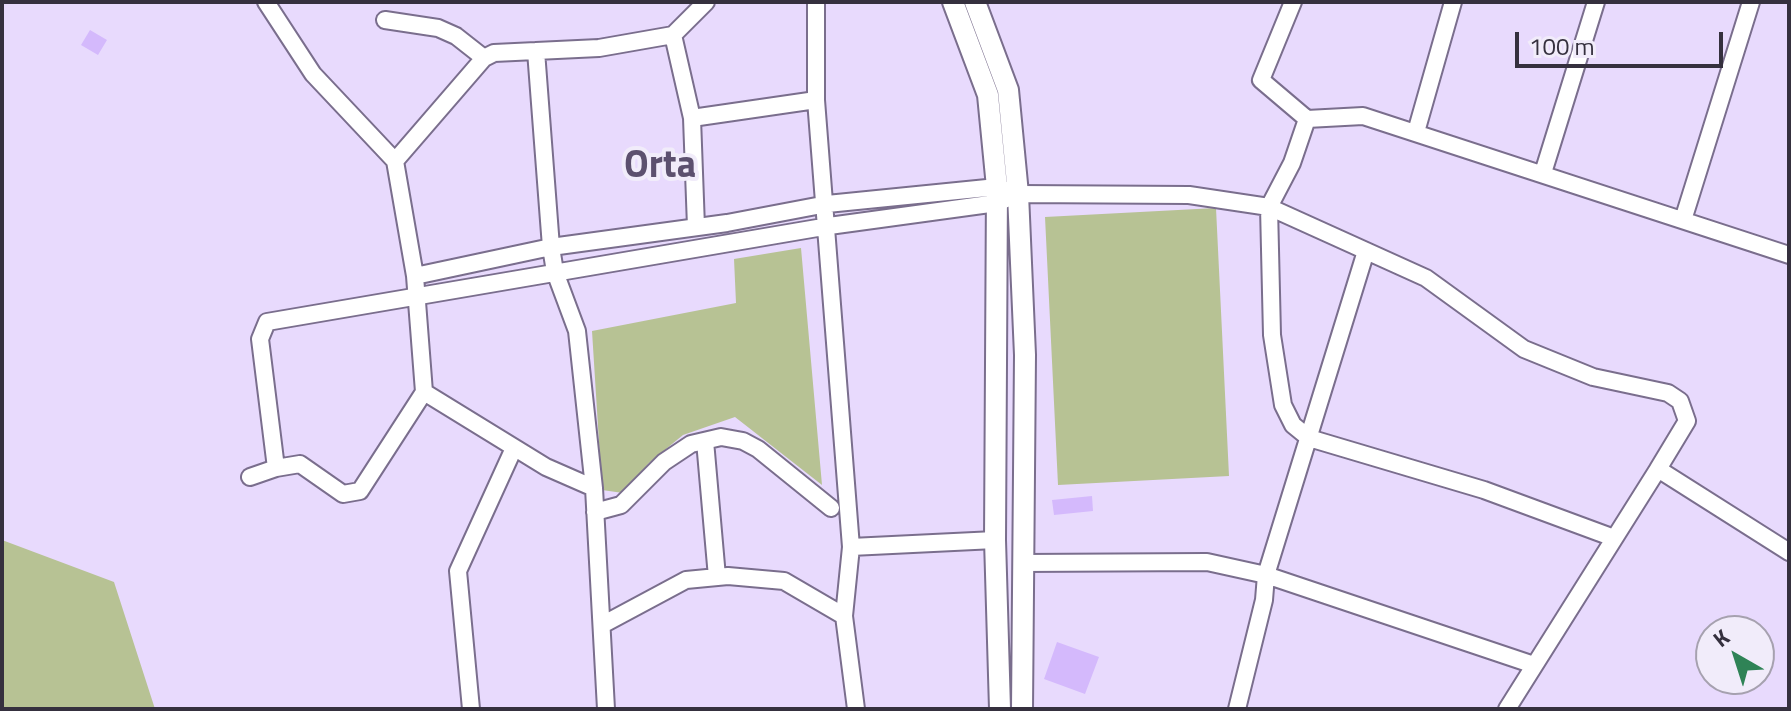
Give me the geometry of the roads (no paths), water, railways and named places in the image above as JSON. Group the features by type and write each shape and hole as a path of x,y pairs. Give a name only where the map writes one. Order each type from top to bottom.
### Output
{"street":[{"path":"250,477 300,464 343,494 360,491 424,392 415,276 395,161 313,74 266,2"},
{"path":"395,161 484,58 494,53 599,48 673,35 706,2"},
{"path":"816,2 816,100 829,226 851,547 844,616 856,709"},
{"path":"953,2 988,95 997,195 995,540 1000,709"},
{"path":"975,2 1008,90 1018,194 1025,355 1022,709"},
{"path":"1293,2 1261,80 1307,119 1363,116 1789,255"},
{"path":"1416,132 1453,2"},
{"path":"1543,173 1596,2"},
{"path":"1683,220 1751,2"},
{"path":"385,20 438,28 456,36 484,58"},
{"path":"673,35 692,118 696,227"},
{"path":"536,51 551,247 555,272 577,331 594,488 606,709"},
{"path":"692,118 816,100"},
{"path":"1307,119 1292,163 1269,207 1272,335 1283,405 1293,425 1309,438 1484,490 1614,538"},
{"path":"415,276 551,247 696,227 827,204 1018,194 1189,195 1269,207 1426,278 1524,349 1593,377 1668,393 1680,401 1687,421 1507,709"},
{"path":"276,468 260,339 267,322 997,195"},
{"path":"1237,709 1264,600 1266,575 1366,251"},
{"path":"424,392 546,467 594,488"},
{"path":"595,512 621,505 664,462 691,444 732,438 751,444 831,508"},
{"path":"705,441 717,577"},
{"path":"471,709 458,571 514,448"},
{"path":"1658,469 1789,552"},
{"path":"851,547 995,540"},
{"path":"1022,563 1207,562 1266,575 1534,665"},
{"path":"602,625 686,580 717,577 784,581 844,616"}],"district":[{"name":"Orta","path":"660,168"}]}
